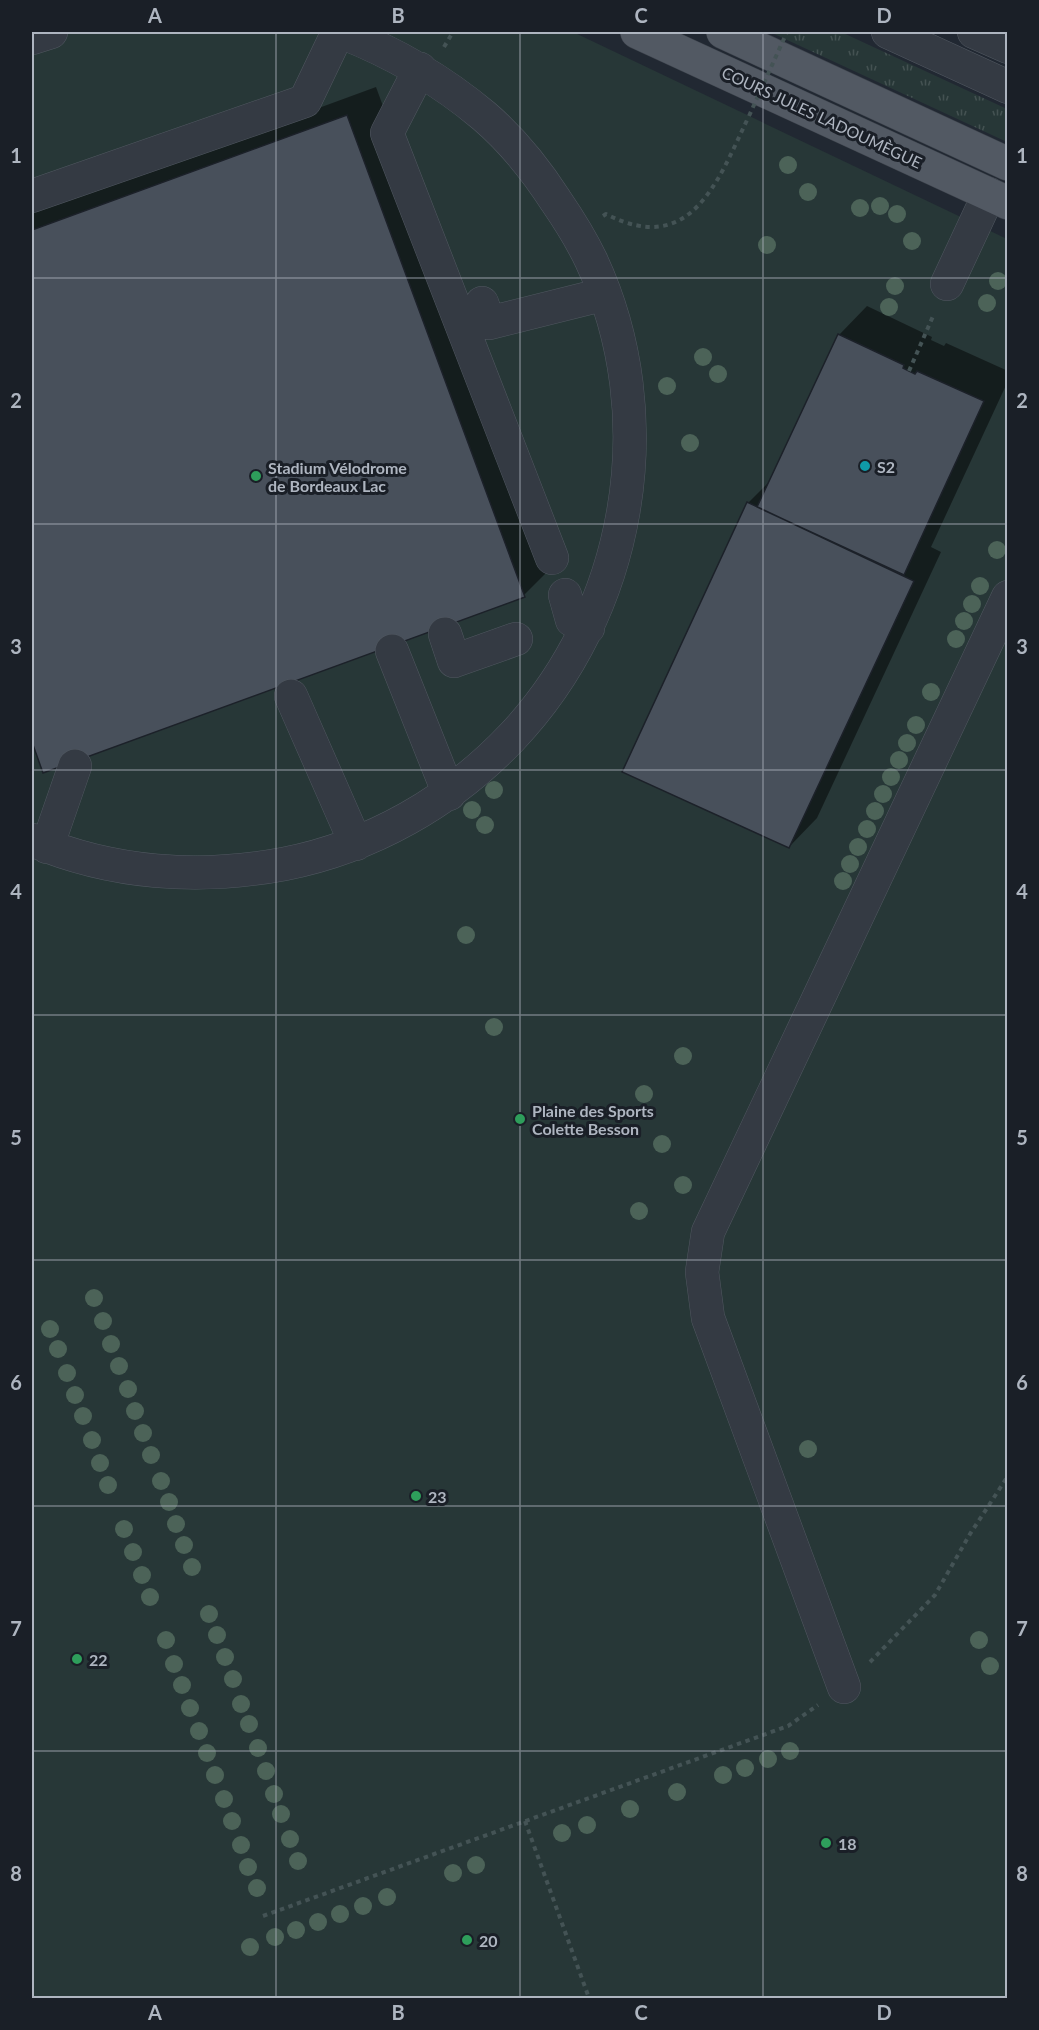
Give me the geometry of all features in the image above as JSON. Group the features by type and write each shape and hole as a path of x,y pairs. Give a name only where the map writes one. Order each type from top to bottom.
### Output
{"main road":[{"name":"COURS JULES LADOUMÈGUE","path":"637,32 998,198"},
{"path":"723,32 1008,164"}],"street":[{"path":"32,38 51,32"},
{"path":"32,196 305,101 340,32 380,47 420,69 486,118 536,171 577,232 592,262 605,294 621,350 628,395 630,463 623,520 609,576 569,618 561,676 529,720 491,759 449,794 404,822 356,844 306,860 265,868 202,873 149,871 97,862 39,844 75,766"},
{"path":"888,32 1008,87"},
{"path":"974,32 1008,47"},
{"path":"420,69 387,133 552,558"},
{"path":"947,284 998,198"},
{"path":"483,303 489,323 605,294"},
{"path":"844,1687 708,1318 702,1272 708,1232 1008,597"},
{"path":"445,634 454,661 516,639"},
{"path":"392,651 449,794"},
{"path":"291,696 356,844"}],"path":[{"path":"577,232 606,214 635,226 654,228 672,224 692,213 712,189 749,116 787,32"},
{"path":"909,371 947,284"},
{"path":"263,1916 788,1726 844,1687 935,1595 1008,1476"},
{"path":"525,1821 589,1998"}],"green space":[{"name":"Plaine des Sports Colette Besson","path":"32,32 573,32 1007,239 1007,1998 32,1998"},
{"path":"770,32 841,32 1007,109 1007,142"}],"building":[{"name":"Stadium Vélodrome de Bordeaux Lac","path":"347,115 525,597 43,773 32,742 32,230"},
{"name":"S2","path":"838,334 904,365 903,368 915,374 917,371 984,401 904,575 757,507"},
{"path":"747,502 914,581 789,848 622,772"}],"place":[{"name":"S2","path":"865,466"},
{"name":"Stadium Vélodrome de Bordeaux Lac","path":"256,476"},
{"name":"Plaine des Sports Colette Besson","path":"520,1119"},
{"name":"23","path":"416,1496"},
{"name":"22","path":"77,1659"},
{"name":"18","path":"826,1843"},
{"name":"20","path":"467,1940"}]}
